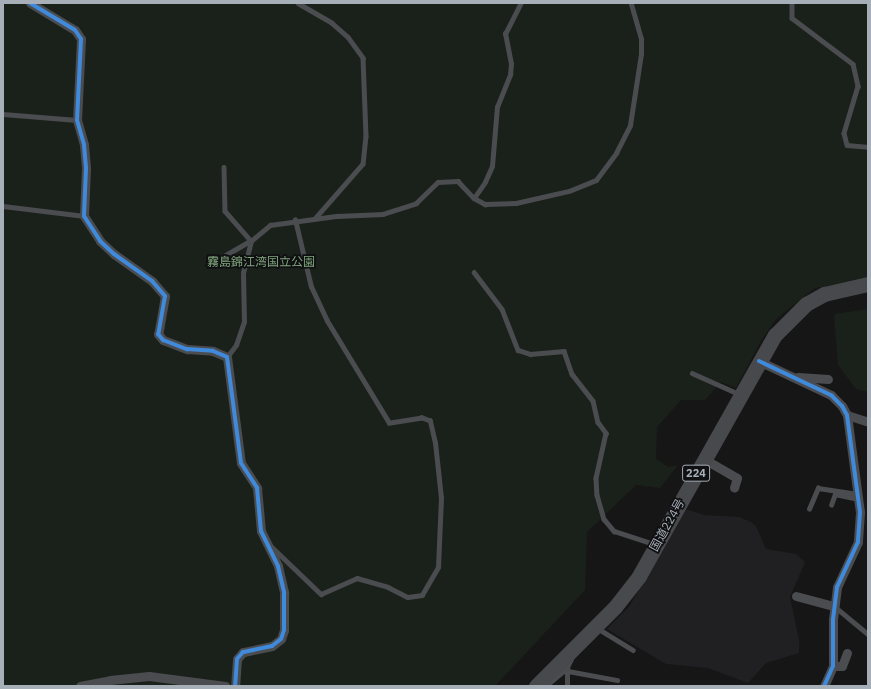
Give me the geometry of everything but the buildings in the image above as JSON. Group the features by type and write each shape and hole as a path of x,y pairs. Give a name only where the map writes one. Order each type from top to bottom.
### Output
{"highway":[{"name":"国道224号","path":"536,686 624,597 656,545 740,394 775,335 806,304 840,288 868,284"}],"street":[{"path":"30,3 75,30 81,39 77,120 84,145 86,168 84,216 105,245 152,281 165,296 158,334 163,340 187,349 213,351 227,357 241,463 257,488 259,522 282,581 284,630 281,639 272,646 243,652 237,659 235,686"},
{"path":"759,361 797,377 831,395 842,406 847,415 860,512 858,542 837,586 834,606 833,666 824,686"},
{"path":"797,377 828,379"},
{"path":"847,415 868,422"},
{"path":"704,459 737,478 734,488"},
{"path":"796,596 834,606"},
{"path":"833,666 842,666 848,653"},
{"path":"80,686 149,676 226,686"}],"lane":[{"path":"298,3 332,23 348,37 363,58 366,136 363,164 315,219"},
{"path":"474,198 492,166 497,107 510,75 511,64 505,34 521,3"},
{"path":"225,256 251,241 270,225 295,220 383,214 416,203 438,182 458,181 474,198 485,204 516,203 569,191 596,180 616,153 630,125 641,54 641,39 631,3"},
{"path":"792,3 792,18 853,64 858,86 844,133 847,145 868,147"},
{"path":"3,114 77,120"},
{"path":"224,167 223,200 226,211 251,241"},
{"path":"3,206 84,216"},
{"path":"266,542 281,554 321,594 357,578 388,587 408,597 422,595 438,567 441,498 435,443 430,421 422,418 389,424 327,321 311,287 295,220"},
{"path":"227,357 236,345 244,322 243,273 251,241"},
{"path":"474,272 502,309 518,350 525,354 564,351 572,374 593,401 598,422 606,433 596,478 597,495 607,524 623,535 656,545"},
{"path":"692,373 740,394"},
{"path":"809,509 818,488 858,496"},
{"path":"830,506 835,494 858,496"},
{"path":"834,606 868,634"},
{"path":"595,627 633,650"},
{"path":"567,686 568,670 577,644"},
{"path":"546,686 568,670 617,680"}],"shaded area":[{"path":"686,509 704,515 739,517 751,522 756,526 766,549 796,554 805,562 790,597 799,640 799,653 766,663 748,683 708,668 666,664 607,629 629,607"}],"green space":[{"name":"霧島錦江湾国立公園","path":"3,3 868,3 868,291 832,285 815,288 776,319 762,339 736,388 721,382 705,400 681,400 657,427 656,459 668,467 678,465 660,488 636,485 587,532 585,590 495,686 3,686"},
{"path":"868,309 868,392 856,389 838,365 834,314"}],"cycle path":[{"path":"30,3 75,30 81,39 77,120 84,145 86,168 84,216 100,241 114,254 152,281 165,296 158,334 163,340 187,349 213,351 227,357 241,463 257,488 261,531 278,566 284,593 284,630 281,639 272,646 243,652 237,659 235,686"},
{"path":"759,361 831,395 842,406 847,415 860,512 858,542 837,587 833,620 833,666 824,686"}]}
